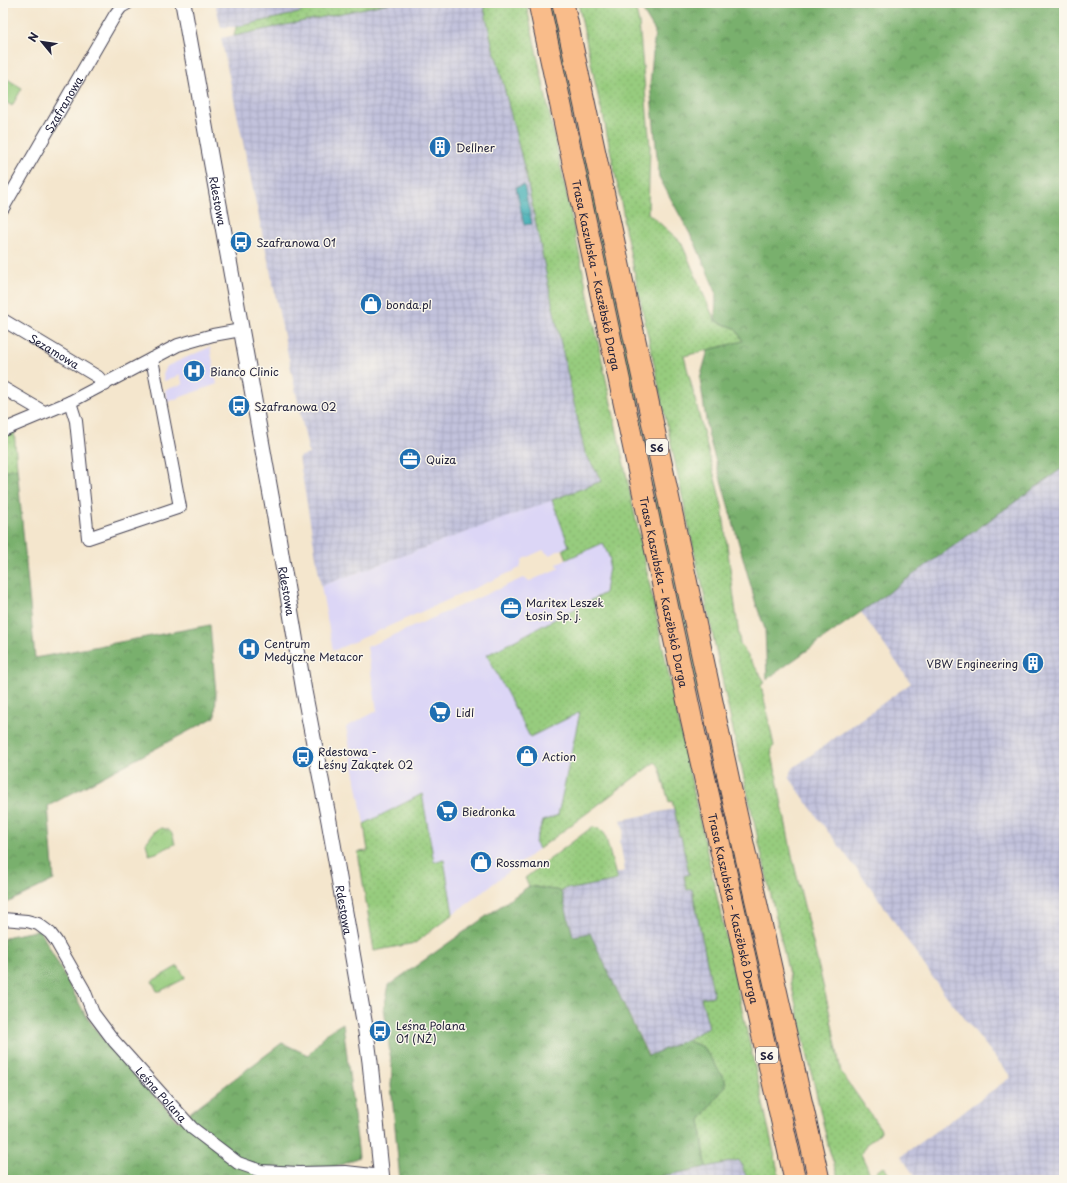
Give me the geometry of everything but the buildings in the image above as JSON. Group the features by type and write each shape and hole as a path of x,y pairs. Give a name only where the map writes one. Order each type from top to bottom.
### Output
{"highway":[{"name":"Trasa Kaszubska – Kaszëbskô Darga","path":"539,3 693,725 795,1180"},
{"name":"Trasa Kaszubska – Kaszëbskô Darga","path":"563,3 728,778 819,1180"},
{"path":"804,1114 832,1180"}],"street":[{"name":"Szafranowa","path":"3,208 115,15 121,7 128,3"},
{"name":"Rdestowa","path":"183,3 275,518 304,691 329,821 366,1032 382,1178"},
{"name":"Sezamowa","path":"3,320 98,377 104,385"},
{"path":"3,430 70,402 178,345 212,335 241,330"},
{"path":"70,402 76,421 88,538 180,506 152,359"},
{"path":"3,388 44,412"},
{"name":"Leśna Polana","path":"3,918 38,924 50,933 84,990 93,1013 114,1041 192,1128 238,1163 261,1171 300,1173 346,1172 382,1178"}],"shaded area":[{"path":"215,3 308,4 299,13 236,27 221,27"},
{"path":"389,3 483,3 493,48 526,175 585,453 602,482 321,586 299,457 309,454 221,38"},
{"path":"210,347 217,384 167,402 165,390 183,384 180,375 164,381 163,375 167,366"},
{"path":"1064,467 1064,1180 917,1180 901,1156 1011,1077 938,985 871,888 820,821 789,777 793,768 911,683 861,612"},
{"path":"552,500 569,546 549,555 543,550 523,559 520,568 333,651 321,586"},
{"path":"603,543 610,559 605,593 487,655 580,712 558,815 535,842 539,849 453,914 444,861 434,862 422,794 364,824 346,727 377,711 367,647 523,578 530,581 559,568 557,564"},
{"path":"674,809 689,874 684,876 687,890 692,889 714,996 701,999 709,1027 686,1040 649,1056 590,933 573,937 561,891 567,888 572,889 616,880 615,874 625,871 620,842 624,831 621,820"},
{"path":"739,1160 748,1180 645,1180"}],"green space":[{"path":"389,3 234,36 236,27 299,13 308,4"},
{"path":"483,3 526,3 696,803 780,1180 748,1180 739,1160 706,1167 700,1120 726,1085 725,1080 703,1047 686,1040 709,1027 701,998 714,996 692,889 687,890 684,876 689,874 681,836 679,836 672,801 669,802 659,766 655,762 539,849 535,842 543,821 558,815 580,712 530,737 487,655 605,593 610,559 603,543 567,559 563,549 569,546 552,500 602,481 585,453 526,175 493,48"},
{"path":"547,3 554,3 778,1037 772,1038 720,808"},
{"path":"578,3 634,3 639,23 650,146 648,213 681,242 715,321 735,328 744,341 684,356 722,506 740,644 765,682 761,685 774,746 771,749 793,860 830,1014 841,1072 881,1131 867,1144 861,1154 871,1176 884,1166 893,1180 839,1180 829,1149 731,721"},
{"path":"638,3 1064,3 1064,467 767,679 765,629 756,604 708,434 700,379 708,350 743,341 735,328 715,321 716,292 695,243 659,177 650,85 655,31"},
{"path":"7,79 22,88 12,106 3,100 3,86"},
{"path":"14,429 17,468 3,471 3,433"},
{"path":"17,468 35,658 210,625 216,694 215,717 48,806 54,880 3,905 3,471"},
{"path":"422,794 434,862 444,860 453,914 415,943 374,951 358,852 368,851 364,824"},
{"path":"592,827 599,828 605,834 617,880 572,889 567,888 561,891 529,886 525,878"},
{"path":"161,828 170,831 174,838 175,844 149,855 146,843 154,832"},
{"path":"529,886 561,891 573,936 590,933 648,1056 686,1040 703,1047 725,1080 726,1085 700,1120 706,1167 645,1180 400,1180 391,1085 392,1068 384,1008 389,985"},
{"path":"40,930 86,1016 106,1044 179,1122 282,1043 308,1055 328,1032 343,1023 359,1157 332,1169 341,1180 3,1180 3,939 10,936"},
{"path":"178,966 185,977 184,979 160,991 157,991 152,981"}],"water":[{"path":"524,185 532,224 524,225 516,187"}],"place":[{"name":"Dellner","path":"440,147"},
{"name":"Szafranowa 01","path":"241,242"},
{"name":"bonda.pl","path":"371,304"},
{"name":"Bianco Clinic","path":"194,371"},
{"name":"Szafranowa 02","path":"239,406"},
{"name":"Quiza","path":"410,459"},
{"name":"Maritex Leszek Łosin Sp. j.","path":"511,608"},
{"name":"Centrum Medyczne Metacor","path":"249,649"},
{"name":"VBW Engineering","path":"1033,663"},
{"name":"Lidl","path":"440,712"},
{"name":"Action","path":"527,756"},
{"name":"Rdestowa - Leśny Zakątek 02","path":"303,757"},
{"name":"Biedronka","path":"447,811"},
{"name":"Rossmann","path":"481,862"},
{"name":"Leśna Polana 01 (NŻ)","path":"380,1031"}]}
